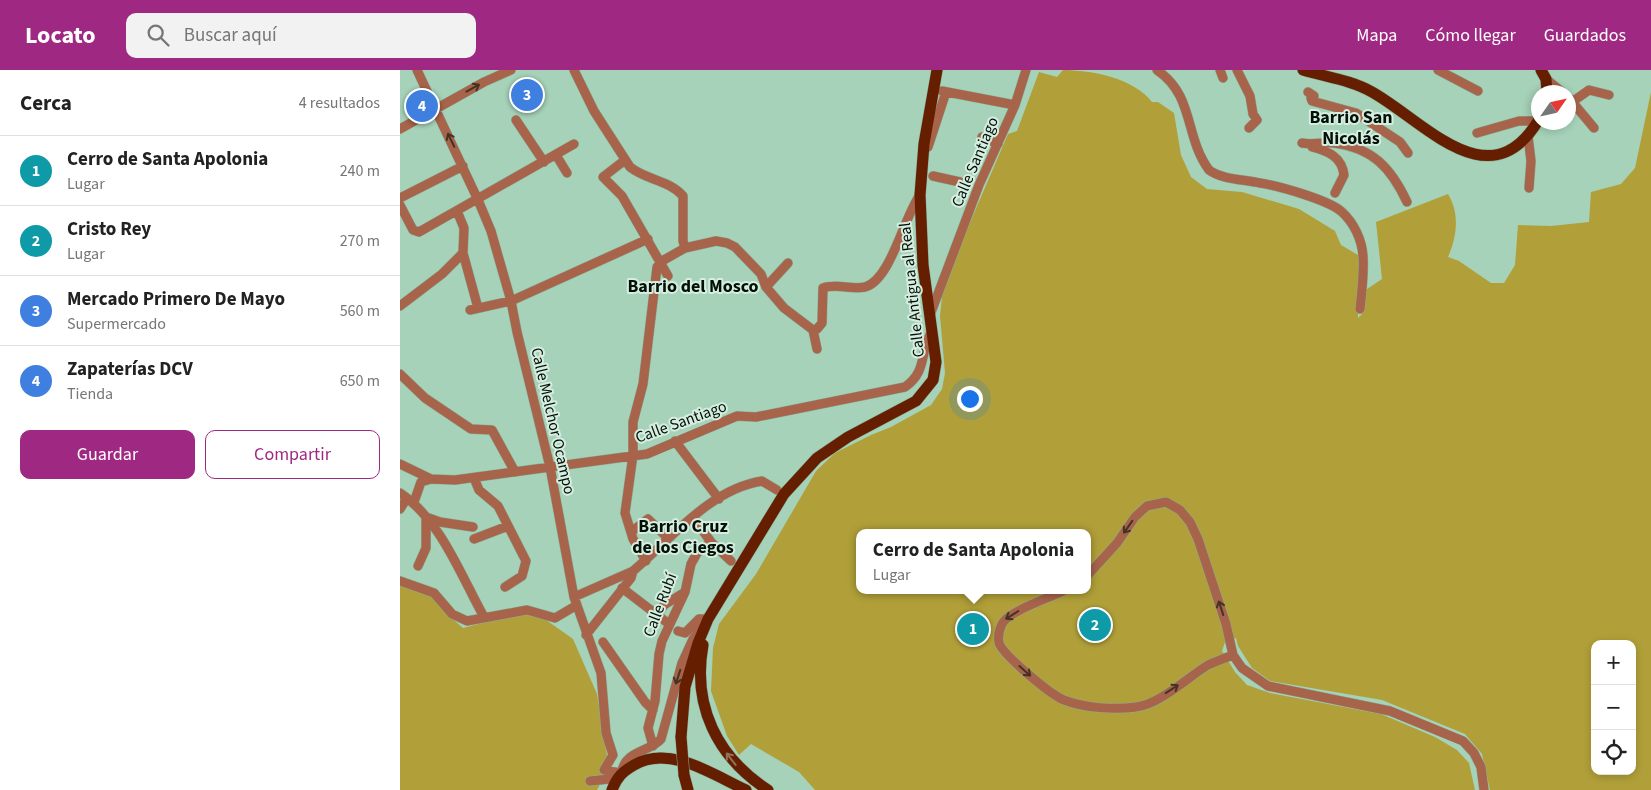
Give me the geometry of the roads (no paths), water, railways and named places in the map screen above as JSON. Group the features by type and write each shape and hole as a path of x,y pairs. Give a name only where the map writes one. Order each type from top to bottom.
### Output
{"main road":[{"name":"Calle Antigua al Real","path":"708,619 784,494 805,470 817,458 848,437 906,408 924,394 935,371 936,362 923,265 920,195 923,161 937,70"},
{"path":"1303,70 1369,90 1393,104 1463,152 1477,155 1502,153 1514,148 1532,130"},
{"path":"688,790 684,775 681,737 685,687 698,643 708,619"},
{"path":"708,619 701,655 700,675 709,721 717,739 741,771 768,790"},
{"path":"617,779 637,763 662,756 686,763 746,790"}],"street":[{"name":"Calle Melchor Ocampo","path":"417,70 463,166 491,231 512,301 517,332 550,467 576,601 586,635 601,673 606,733 613,755 604,770 617,779"},
{"path":"574,70 594,112 625,160 637,173 678,191 685,201 683,241 685,248"},
{"name":"Calle Santiago","path":"930,314 979,185 1015,105 1026,70"},
{"path":"1157,70 1177,88 1194,138 1209,170 1223,176 1296,192 1342,212 1356,230 1362,250 1363,282 1360,309"},
{"path":"1237,70 1250,96 1253,114 1257,120 1249,128"},
{"path":"1438,70 1478,91"},
{"path":"400,129 507,71"},
{"path":"1543,75 1554,85"},
{"path":"1576,97 1589,90 1609,95"},
{"path":"923,161 944,91 1015,105"},
{"path":"1308,92 1314,96 1310,99 1315,102 1356,113 1400,142 1408,153"},
{"path":"1576,107 1594,128"},
{"path":"516,120 544,162"},
{"path":"1478,133 1511,123 1531,122"},
{"path":"1528,136 1531,161 1529,188"},
{"path":"982,137 998,144"},
{"path":"1336,193 1344,175 1341,162 1330,153 1302,143 1336,144 1368,154 1388,168 1407,202"},
{"path":"400,204 416,233 458,212 574,144"},
{"path":"556,155 567,173"},
{"path":"625,160 603,177 622,196 662,261 668,276"},
{"path":"400,198 463,166"},
{"path":"934,176 960,182"},
{"path":"813,330 817,329 822,323 823,288 833,286 866,287 881,278 920,195"},
{"path":"458,212 464,228 463,253 474,309 512,301 648,239"},
{"path":"646,561 631,532 625,513 633,455 633,422 643,384 657,267 662,261 685,248 716,241 727,243 735,248 761,274 766,287 784,308 813,330 817,349"},
{"path":"400,306 442,274 463,253"},
{"path":"766,287 785,266"},
{"name":"Calle Santiago","path":"400,464 431,480 474,478 647,454 737,416 756,417 905,388 914,381 920,372 927,340 932,331"},
{"path":"400,374 425,398 471,429 492,430 515,472"},
{"path":"676,441 719,499"},
{"path":"474,478 479,490 498,506 526,561 522,576 505,588"},
{"path":"400,509 421,482 431,480"},
{"path":"400,581 434,593 447,609 462,619 476,620 527,610 556,618 576,601 633,571 646,561 668,538 694,517 743,485 762,480 777,490"},
{"path":"407,498 426,517 438,534 484,617"},
{"path":"1091,572 1112,549 1135,517 1147,506 1166,502 1180,510 1190,522 1198,539 1226,624 1233,655 1242,668 1268,686 1390,710 1463,741 1474,752 1481,767 1484,790"},
{"path":"426,517 440,522 473,527"},
{"path":"418,566 426,548 426,517"},
{"path":"694,517 711,542 731,561"},
{"path":"631,532 648,519 668,538"},
{"path":"474,539 508,526"},
{"name":"Calle Rubí","path":"653,746 648,728 653,710 659,654 669,624 685,592 691,564 697,553 711,542"},
{"path":"586,635 633,571"},
{"path":"622,588 669,624"},
{"path":"658,614 664,606 685,592"},
{"path":"1055,594 1012,614 1002,622 998,632 999,643 1005,652 1043,687 1064,700 1084,705 1138,707 1151,703 1210,664 1233,655"},
{"path":"590,781 617,779 628,758 653,746 663,735 671,698 682,663 693,640 708,619 699,618 685,633 678,631"},
{"path":"603,642 645,702 653,710"}],"place":[{"name":"Mercado Primero De Mayo","path":"527,95"},
{"name":"Zapaterías DCV","path":"422,106"},
{"name":"Cristo Rey","path":"1095,625"},
{"name":"Cerro de Santa Apolonia","path":"973,629"}],"district":[{"name":"Barrio San Nicolás","path":"1351,127"},
{"name":"Barrio del Mosco","path":"693,286"},
{"name":"Barrio Cruz de los Ciegos","path":"683,536"}]}
